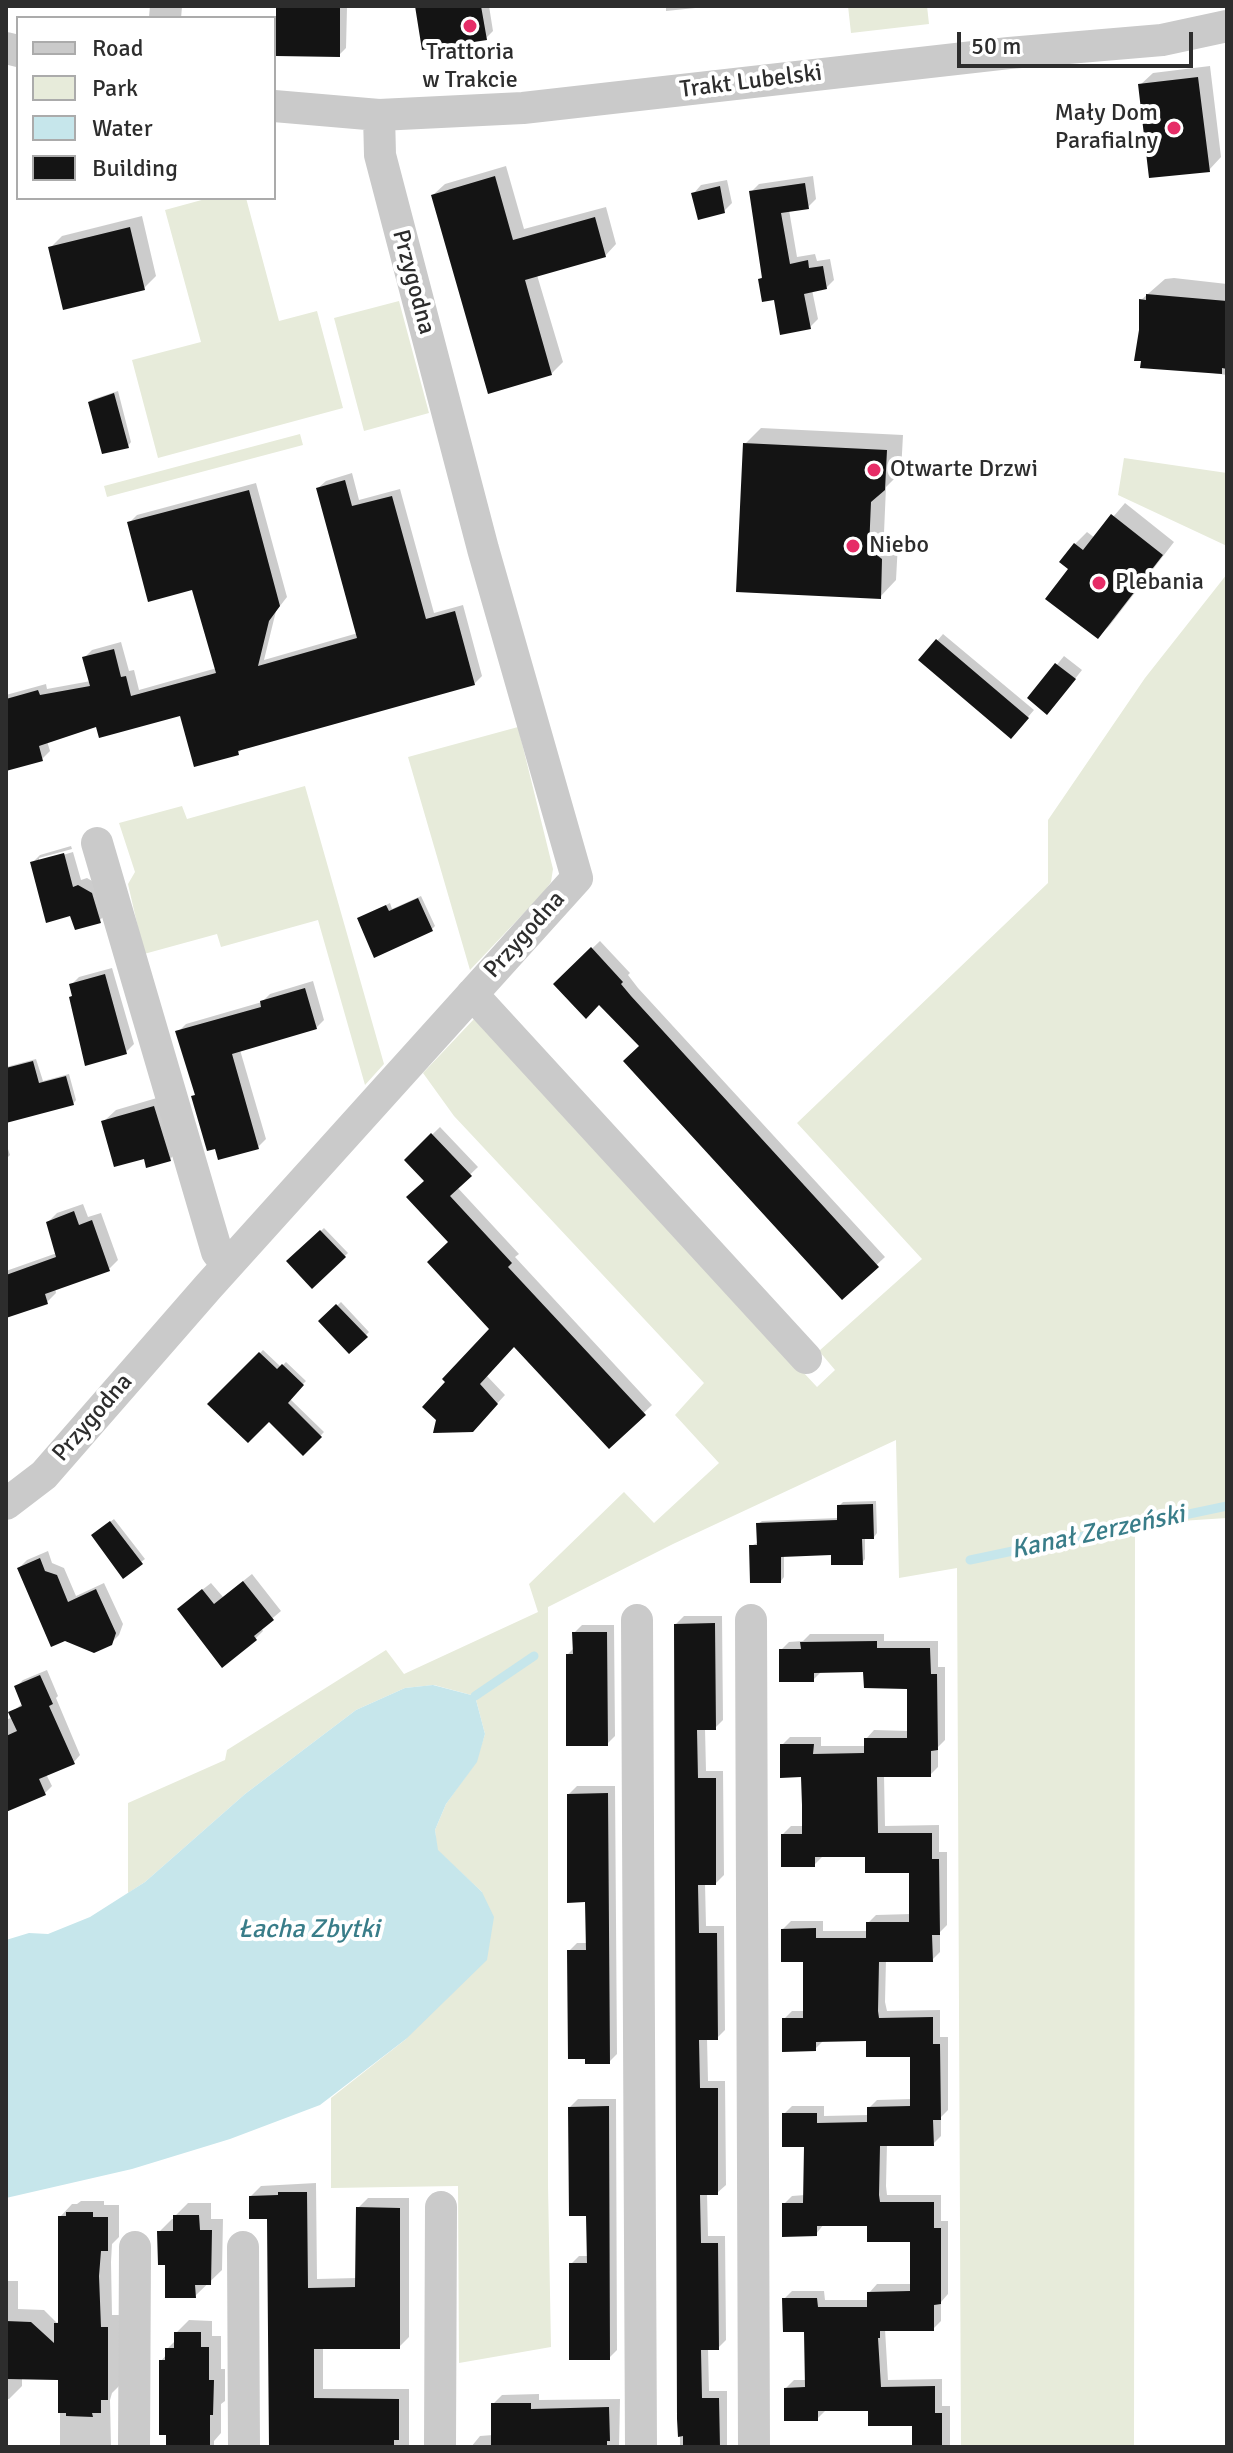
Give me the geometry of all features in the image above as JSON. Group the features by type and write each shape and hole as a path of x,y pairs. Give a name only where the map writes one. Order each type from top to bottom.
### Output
{"street":[{"name":"Trakt Lubelski","path":"276,106 379,115 523,108 1009,53 1162,40 1227,26"},
{"name":"Przygodna","path":"6,1504 44,1475 227,1265 577,878 483,549 380,155 379,115"},
{"path":"97,843 217,1252 227,1265"},
{"path":"472,994 806,1358"},
{"path":"637,1620 641,2447"},
{"path":"751,1620 754,2447"},
{"path":"440,2447 441,2207"},
{"path":"134,2447 135,2247"},
{"path":"243,2247 244,2447"}],"green space":[{"path":"848,6 927,6 929,24 851,33"},
{"path":"202,200 247,200 279,321 317,311 343,408 158,458 132,360 201,342 165,210"},
{"path":"399,301 429,413 364,431 334,318"},
{"path":"300,434 303,445 107,497 104,486"},
{"path":"1124,458 1227,473 1227,546 1118,495"},
{"path":"1227,574 1227,1518 1165,1522 1135,1529 1134,2447 961,2447 957,1568 899,1578 896,1440 673,1544 548,1607 551,2347 459,2363 458,2186 331,2188 331,2098 406,2039 482,1892 437,1850 435,1830 446,1804 476,1762 485,1734 475,1696 434,1685 405,1688 356,1710 245,1794 145,1882 128,1893 128,1803 225,1760 227,1750 386,1650 404,1674 538,1612 529,1584 624,1492 654,1523 719,1463 675,1415 704,1383 454,1116 423,1073 474,1019 817,1387 835,1370 819,1351 922,1259 797,1123 1048,883 1048,820 1145,678"},
{"path":"518,727 553,869 551,882 470,970 408,757"},
{"path":"305,786 384,1064 365,1085 318,920 221,947 217,934 144,954 128,884 135,872 119,823 182,806 187,819"}],"water":[{"name":"Łacha Zbytki","path":"433,1685 475,1696 485,1734 477,1762 446,1804 435,1830 438,1850 482,1892 494,1917 487,1960 406,2039 320,2105 230,2139 132,2169 6,2198 6,1940 29,1933 48,1934 90,1917 145,1882 245,1794 356,1710 405,1688"}],"building":[{"path":"276,6 340,6 340,57 276,56"},
{"path":"415,6 481,6 487,40 422,50"},
{"name":"Mały Dom Parafialny","path":"1198,77 1210,172 1149,178 1138,84"},
{"path":"495,176 513,240 595,217 606,257 525,280 552,375 488,394 431,195"},
{"path":"805,183 809,209 781,213 790,264 808,260 809,268 823,266 827,289 804,294 811,329 780,335 774,300 762,302 758,279 762,278 749,191"},
{"path":"720,186 725,213 698,220 691,193"},
{"path":"130,227 145,290 63,310 48,247"},
{"path":"1146,294 1227,301 1227,369 1222,368 1222,374 1140,368 1141,361 1134,361 1139,330 1139,299 1146,300"},
{"path":"114,393 129,448 102,454 88,402"},
{"path":"743,443 887,450 885,490 871,502 869,549 882,559 881,599 736,592"},
{"path":"345,480 352,506 392,496 426,619 455,611 475,685 238,751 239,755 194,767 180,716 99,738 96,727 39,746 43,761 6,771 6,699 38,690 40,695 90,686 82,657 114,649 121,677 126,676 131,696 216,673 192,590 148,602 127,522 249,490 280,606 269,621 258,666 357,638 316,488"},
{"name":"Plebania","path":"1111,514 1163,555 1098,639 1045,599 1068,569 1059,562 1074,543 1083,550"},
{"path":"936,639 1029,718 1011,739 918,660"},
{"path":"1055,663 1076,679 1047,715 1027,698"},
{"path":"64,853 73,887 78,885 92,893 101,923 75,930 70,916 46,923 30,862"},
{"path":"418,898 433,931 374,958 357,918 386,905 389,911"},
{"path":"591,947 623,982 621,984 631,996 879,1267 842,1300 623,1061 639,1046 599,1005 586,1019 553,984"},
{"path":"105,974 127,1054 85,1066 69,997 72,996 69,984"},
{"path":"305,988 317,1029 232,1054 259,1149 218,1160 215,1149 207,1151 191,1096 195,1095 175,1031 261,1007 260,1001"},
{"path":"33,1061 39,1083 66,1076 74,1105 6,1123 6,1068"},
{"path":"154,1106 171,1161 146,1168 144,1159 114,1167 101,1121"},
{"path":"431,1133 472,1176 450,1196 512,1263 508,1267 646,1415 609,1449 514,1347 480,1384 498,1404 473,1432 433,1433 436,1420 422,1407 445,1382 442,1379 489,1329 427,1262 448,1242 406,1197 424,1181 404,1160"},
{"path":"74,1211 79,1225 92,1220 110,1271 45,1294 48,1304 6,1318 6,1275 56,1257 46,1222"},
{"path":"320,1230 346,1257 312,1289 286,1261"},
{"path":"336,1304 368,1337 349,1354 318,1321"},
{"path":"259,1352 277,1369 282,1364 304,1385 288,1403 322,1437 303,1456 269,1422 248,1443 207,1404"},
{"path":"873,1504 874,1539 862,1539 863,1565 831,1565 831,1555 781,1557 781,1583 750,1583 749,1545 757,1545 756,1523 837,1520 837,1505"},
{"path":"110,1521 143,1564 123,1579 91,1535"},
{"path":"40,1558 45,1571 57,1575 68,1602 96,1589 116,1633 112,1645 94,1653 65,1641 51,1647 17,1568"},
{"path":"243,1581 274,1620 254,1636 257,1640 222,1668 177,1609 202,1589 214,1604"},
{"path":"715,1623 716,1730 697,1730 698,1778 716,1778 716,1885 698,1885 699,1933 717,1933 718,2040 699,2040 700,2088 718,2088 718,2195 700,2195 701,2243 718,2243 719,2350 701,2350 702,2398 719,2398 720,2447 683,2447 683,2436 678,2437 677,2419 674,1624"},
{"path":"572,1632 607,1632 608,1746 566,1746 566,1654 573,1654"},
{"path":"877,1641 877,1648 930,1648 931,1674 937,1674 938,1750 931,1751 931,1777 877,1777 878,1833 932,1833 932,1859 939,1859 940,1935 932,1935 933,1962 879,1962 878,2011 879,2018 933,2017 933,2044 940,2044 941,2120 933,2120 934,2146 880,2146 879,2195 880,2202 934,2202 934,2228 941,2228 941,2304 934,2305 934,2331 880,2331 878,2338 881,2387 935,2386 935,2413 942,2413 942,2447 912,2447 912,2426 868,2426 868,2411 818,2411 818,2421 784,2421 784,2388 805,2387 804,2332 783,2332 782,2298 817,2298 818,2307 867,2307 867,2292 910,2291 910,2242 867,2242 867,2226 817,2226 817,2236 782,2237 782,2203 803,2203 804,2147 782,2147 782,2113 817,2113 817,2123 867,2122 867,2107 910,2106 910,2057 866,2057 866,2041 816,2042 816,2051 782,2052 782,2018 803,2018 803,1962 781,1962 781,1929 816,1928 816,1938 866,1938 866,1922 909,1922 909,1873 865,1873 865,1857 815,1857 815,1867 781,1867 781,1834 802,1834 802,1805 801,1777 780,1778 780,1744 814,1744 813,1754 864,1753 864,1738 907,1738 907,1689 864,1688 863,1672 814,1673 814,1682 779,1682 779,1649 801,1649 800,1642"},
{"path":"40,1675 53,1704 49,1706 75,1764 39,1779 46,1795 6,1812 6,1736 17,1731 8,1712 22,1706 14,1686"},
{"path":"608,1793 610,2064 585,2064 585,2059 568,2059 567,1950 586,1950 585,1902 567,1903 567,1794"},
{"path":"609,2106 610,2360 569,2360 569,2263 587,2263 586,2216 569,2216 568,2107"},
{"path":"278,2192 307,2192 308,2288 355,2287 356,2207 400,2208 400,2349 314,2349 314,2398 399,2399 399,2440 394,2440 394,2447 269,2447 267,2219 249,2219 249,2196 278,2195"},
{"path":"66,2212 93,2212 93,2217 108,2217 108,2251 101,2251 99,2276 101,2327 108,2327 108,2400 101,2400 101,2413 92,2413 93,2417 58,2413 58,2380 6,2379 6,2321 31,2322 54,2343 54,2323 58,2323 58,2216 66,2216"},
{"path":"173,2215 199,2215 200,2230 212,2230 211,2285 195,2285 196,2298 165,2298 165,2265 158,2265 157,2231 173,2231"},
{"path":"174,2332 201,2332 201,2347 209,2347 209,2380 214,2380 210,2447 166,2447 166,2435 159,2435 159,2360 165,2360 165,2348 174,2348"},
{"path":"491,2403 531,2403 531,2409 609,2407 610,2441 607,2441 607,2447 491,2447"}],"waterway":[{"name":"Kanał Zerzeński","path":"970,1560 1227,1506"},
{"name":"Kanał Zerzeński","path":"475,1696 534,1656"}],"place":[{"name":"Trattoria w Trakcie","path":"470,26"},
{"name":"Mały Dom Parafialny","path":"1174,128"},
{"name":"Otwarte Drzwi","path":"874,470"},
{"name":"Niebo","path":"853,546"},
{"name":"Plebania","path":"1099,583"}]}
